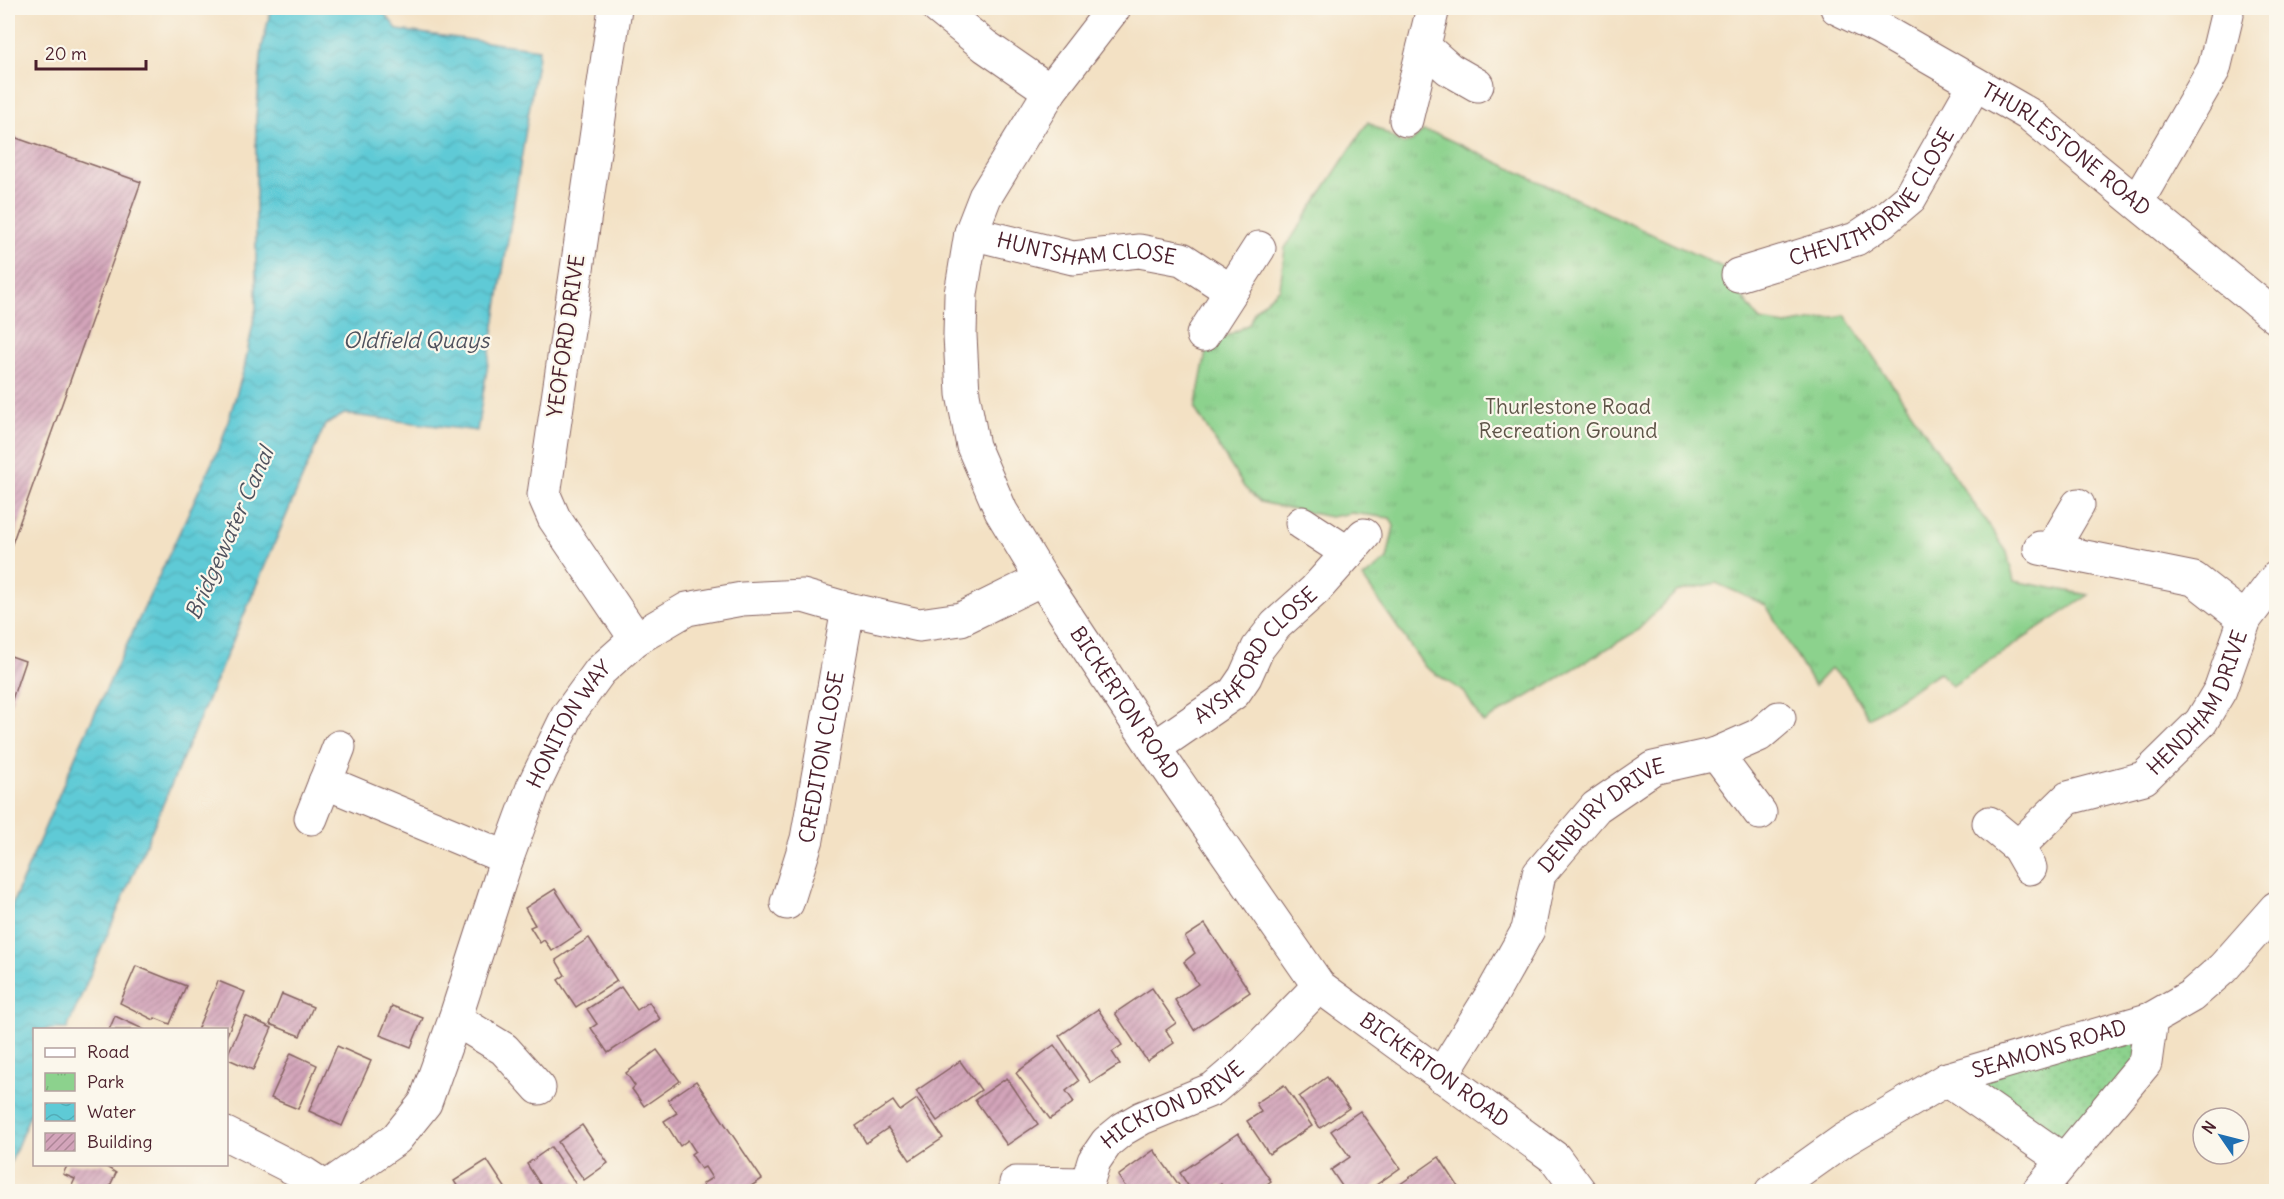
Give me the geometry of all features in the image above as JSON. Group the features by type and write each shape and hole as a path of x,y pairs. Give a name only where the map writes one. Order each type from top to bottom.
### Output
{"street":[{"name":"YEOFORD DRIVE","path":"615,8 544,495 554,518 636,639"},
{"path":"938,8 985,46 1050,91 1114,8"},
{"path":"1406,120 1433,8"},
{"name":"THURLESTONE ROAD","path":"1837,8 1880,29 2030,115 2277,317"},
{"path":"2138,202 2214,69 2227,15"},
{"path":"1424,47 1449,69 1477,85"},
{"name":"CHEVITHORNE CLOSE","path":"1738,275 1856,239 1884,220 1910,198 1975,84"},
{"name":"BICKERTON ROAD","path":"1050,91 985,197 971,233 961,294 960,346 966,418 973,446 1000,511 1042,579 1154,748 1320,986 1555,1158 1580,1191"},
{"name":"HUNTSHAM CLOSE","path":"971,233 1073,258 1139,251 1182,259 1231,291"},
{"path":"1203,335 1259,248"},
{"name":"HENDHAM DRIVE","path":"2078,506 2046,549 2194,579 2245,619"},
{"name":"AYSHFORD CLOSE","path":"1154,748 1234,693 1245,677 1258,648 1276,625 1316,590 1356,544 1302,523"},
{"name":"HENDHAM DRIVE","path":"1989,823 2024,857 2068,798 2144,778 2201,722 2220,690 2245,619 2277,578"},
{"name":"HONITON WAY","path":"325,1190 396,1139 425,1103 533,787 568,715 600,671 636,639 687,609 742,599 803,596 919,625 961,619 1042,579"},
{"name":"CREDITON CLOSE","path":"787,903 807,839 848,609"},
{"name":"DENBURY DRIVE","path":"1441,1076 1491,996 1528,930 1539,874 1596,807 1653,768 1716,754 1759,735 1779,718"},
{"path":"310,818 339,747"},
{"path":"1716,754 1760,813"},
{"path":"325,782 507,858"},
{"name":"SEAMONS ROAD","path":"1771,1191 1844,1140 1947,1078 2151,1019 2192,996 2223,968 2277,908"},
{"name":"HICKTON DRIVE","path":"1016,1183 1089,1188 1094,1161 1107,1142 1142,1118 1213,1089 1246,1061 1320,986"},
{"path":"455,1019 504,1049 538,1088"},
{"path":"2038,1191 2145,1063 2151,1019"},
{"name":"SEAMONS ROAD","path":"1947,1078 2063,1160"},
{"path":"228,1135 294,1168 325,1190"}],"green space":[{"name":"Thurlestone Road Recreation Ground","path":"1368,122 1403,144 1412,142 1423,131 1437,134 1733,272 1738,291 1760,321 1786,325 1845,315 2007,552 2014,581 2089,595 1952,686 1939,672 1869,718 1844,678 1830,669 1814,686 1766,605 1716,583 1676,592 1637,631 1483,723 1464,692 1425,667 1363,578 1387,559 1394,526 1390,518 1352,513 1330,517 1260,502 1244,487 1195,409 1207,347 1249,324 1255,310 1280,288 1285,248"},
{"path":"2151,1019 2145,1063 2063,1160 1947,1079"}],"water":[{"path":"271,8 380,8 398,30 539,49 477,431 344,414 325,425 67,1028 33,1028 33,1107 8,1169 8,914 81,743 222,441 244,369 256,308 256,118 262,47"}],"building":[{"path":"8,135 141,182 8,555"},
{"path":"8,655 25,661 8,711"},
{"path":"555,889 582,931 552,951 544,940 540,943 530,927 535,925 525,908"},
{"path":"1205,924 1250,992 1194,1030 1175,1000 1198,984 1184,962 1195,953 1185,937"},
{"path":"589,938 617,981 576,1007 558,980 565,975 556,960"},
{"path":"136,966 186,986 170,1024 155,1018 154,1020 120,1003"},
{"path":"218,981 245,992 228,1033 228,1028 198,1028"},
{"path":"621,987 637,1010 649,1002 660,1019 608,1053 591,1028 597,1024 587,1009"},
{"path":"1152,988 1176,1023 1166,1030 1174,1043 1147,1061 1115,1013"},
{"path":"282,994 313,1007 300,1036 270,1024"},
{"path":"392,1006 423,1018 411,1047 380,1035"},
{"path":"1098,1009 1122,1045 1112,1052 1120,1064 1091,1083 1059,1036"},
{"path":"115,1016 141,1028 110,1028"},
{"path":"245,1016 272,1028 253,1070 228,1059 228,1054"},
{"path":"1054,1045 1079,1081 1066,1091 1074,1102 1050,1119 1016,1073"},
{"path":"337,1046 371,1061 342,1126 309,1111"},
{"path":"657,1050 680,1081 644,1106 632,1089 635,1086 626,1073"},
{"path":"291,1053 317,1065 298,1109 271,1098"},
{"path":"960,1061 981,1090 937,1121 916,1091"},
{"path":"1327,1077 1349,1108 1320,1128 1299,1097"},
{"path":"1007,1078 1038,1124 1007,1145 975,1100"},
{"path":"696,1081 762,1179 742,1192 707,1192 702,1184 712,1178 705,1167 701,1169 691,1154 695,1151 688,1140 680,1146 664,1121 677,1113 668,1100"},
{"path":"1284,1085 1312,1126 1269,1154 1247,1121 1261,1112 1256,1103"},
{"path":"917,1099 943,1138 910,1160 888,1128 866,1143 856,1126 893,1101 900,1111"},
{"path":"1360,1111 1400,1168 1366,1192 1346,1192 1331,1170 1350,1157 1331,1131"},
{"path":"582,1125 608,1163 584,1180 558,1142"},
{"path":"1238,1133 1271,1181 1256,1192 1226,1192 1221,1184 1210,1192 1192,1192 1180,1173"},
{"path":"551,1147 577,1186 569,1192 545,1192 527,1164"},
{"path":"1154,1150 1179,1185 1170,1192 1129,1192 1118,1176"},
{"path":"1439,1157 1462,1192 1389,1192"},
{"path":"487,1160 508,1192 461,1192 454,1181"},
{"path":"67,1166 105,1166 116,1173 107,1192 69,1192 75,1179 63,1174"}],"water label":[{"name":"Oldfield Quays","path":"416,340"},
{"name":"Bridgewater Canal","path":"229,533"}]}
